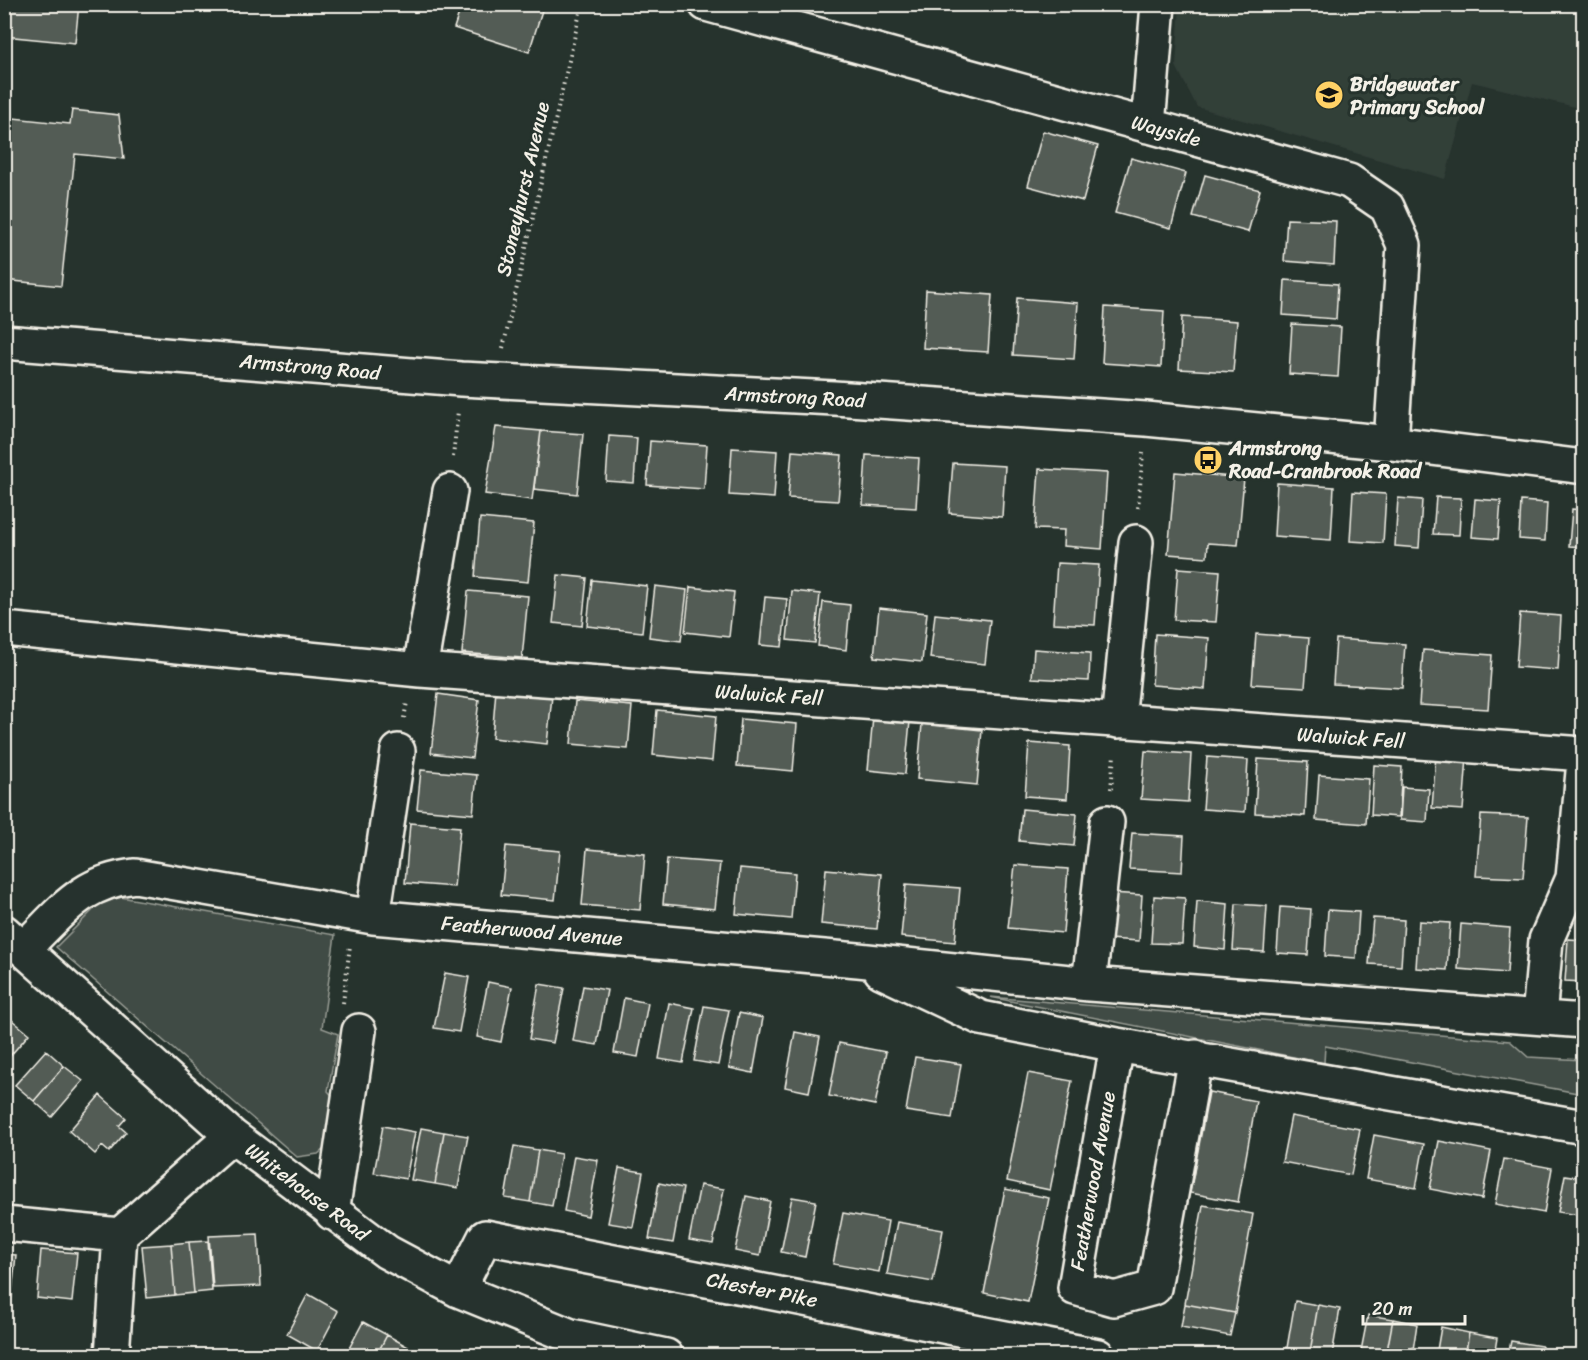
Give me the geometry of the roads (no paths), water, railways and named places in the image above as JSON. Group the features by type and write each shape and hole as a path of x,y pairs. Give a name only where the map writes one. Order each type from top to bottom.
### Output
{"street":[{"name":"Wayside","path":"706,4 1349,182 1387,207 1404,244 1391,443"},
{"path":"1148,126 1158,4"},
{"name":"Armstrong Road","path":"4,342 496,381 834,398 1146,419 1391,443 1584,467"},
{"path":"412,669 450,491"},
{"path":"1118,721 1136,542"},
{"name":"Walwick Fell","path":"4,629 412,669 1584,754"},
{"path":"362,927 398,751"},
{"path":"1539,1017 1546,940 1573,878 1584,761"},
{"path":"1089,984 1107,822"},
{"name":"Featherwood Avenue","path":"14,940 86,889 110,879 135,876 362,927 858,960 1089,984 1584,1021"},
{"name":"Whitehouse Road","path":"14,940 232,1136 387,1252 458,1290 571,1336 666,1356"},
{"name":"Featherwood Avenue","path":"858,960 981,1018 1117,1045 1196,1057 1584,1127"},
{"path":"332,1213 351,1017"},
{"name":"Featherwood Avenue","path":"1117,1045 1075,1288 1114,1299 1154,1288 1196,1057"},
{"path":"112,1356 120,1235 232,1136"},
{"path":"4,1224 120,1235"},
{"name":"Chester Pike","path":"458,1290 485,1237 1098,1356"}],"place":[{"name":"Bridgewater Primary School","path":"1329,95"},
{"name":"Armstrong Road-Cranbrook Road","path":"1208,460"}]}
